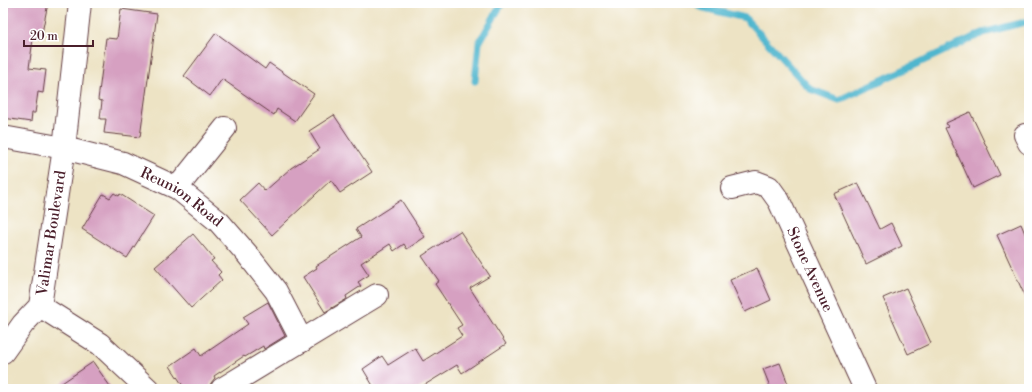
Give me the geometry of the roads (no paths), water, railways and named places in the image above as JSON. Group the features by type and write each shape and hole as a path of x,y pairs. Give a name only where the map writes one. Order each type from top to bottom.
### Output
{"street":[{"name":"Valimar Boulevard","path":"3,352 23,324 40,306 64,148 80,3"},
{"path":"177,188 225,128"},
{"name":"Reunion Road","path":"3,137 64,148 122,163 177,188 219,222 247,254 276,291 302,341"},
{"name":"Stone Avenue","path":"732,188 756,182 769,187 779,201 865,389"},
{"path":"222,389 377,295"},
{"path":"40,306 100,344 148,389"}],"waterway":[{"path":"475,81 479,43 502,3"},
{"path":"697,3 700,7 745,18 810,89 839,100 983,33 1029,21"}]}
